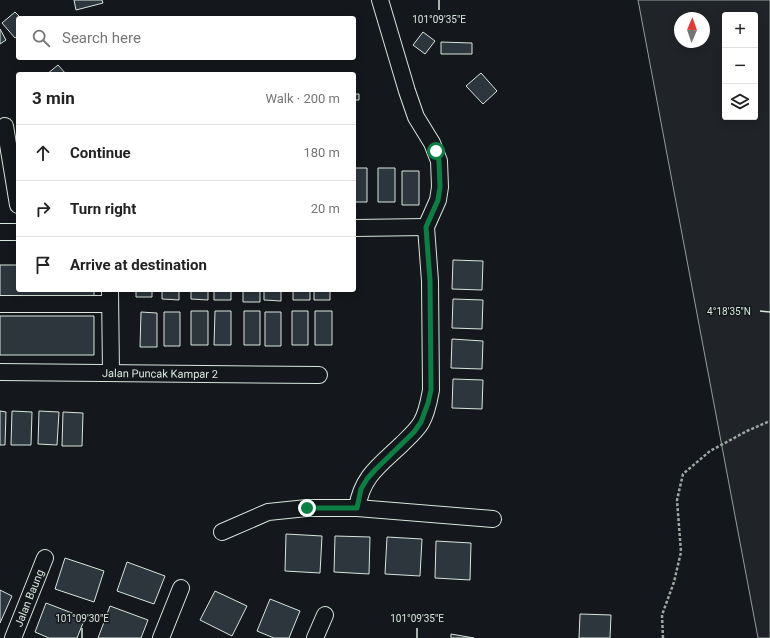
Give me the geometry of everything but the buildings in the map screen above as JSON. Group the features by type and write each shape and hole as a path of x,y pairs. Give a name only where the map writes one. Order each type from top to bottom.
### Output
{"street":[{"path":"357,508 361,489 367,479 414,432 421,422 431,390 430,289 426,227 438,200 440,181 439,161 432,143 416,117 380,0"},
{"path":"5,126 16,193"},
{"path":"356,228 426,227"},
{"path":"0,232 16,232"},
{"path":"0,304 110,297 111,373"},
{"name":"Jalan Puncak Kampar 2","path":"0,372 319,375"},
{"path":"222,532 268,512 307,508 357,508 493,519"},
{"name":"Jalan Baung","path":"13,638 45,558"},
{"path":"161,638 182,588"},
{"path":"315,638 325,615"}],"path":[{"path":"663,638 662,615 674,582 681,552 677,500 683,474 710,451 747,431 770,421"}],"shaded area":[{"path":"638,0 770,0 770,638 758,638"}],"route":[{"path":"307,508 357,508 361,489 367,479 414,432 425,413 431,390 430,281 426,227 438,200 440,187 439,161 436,151"}]}
